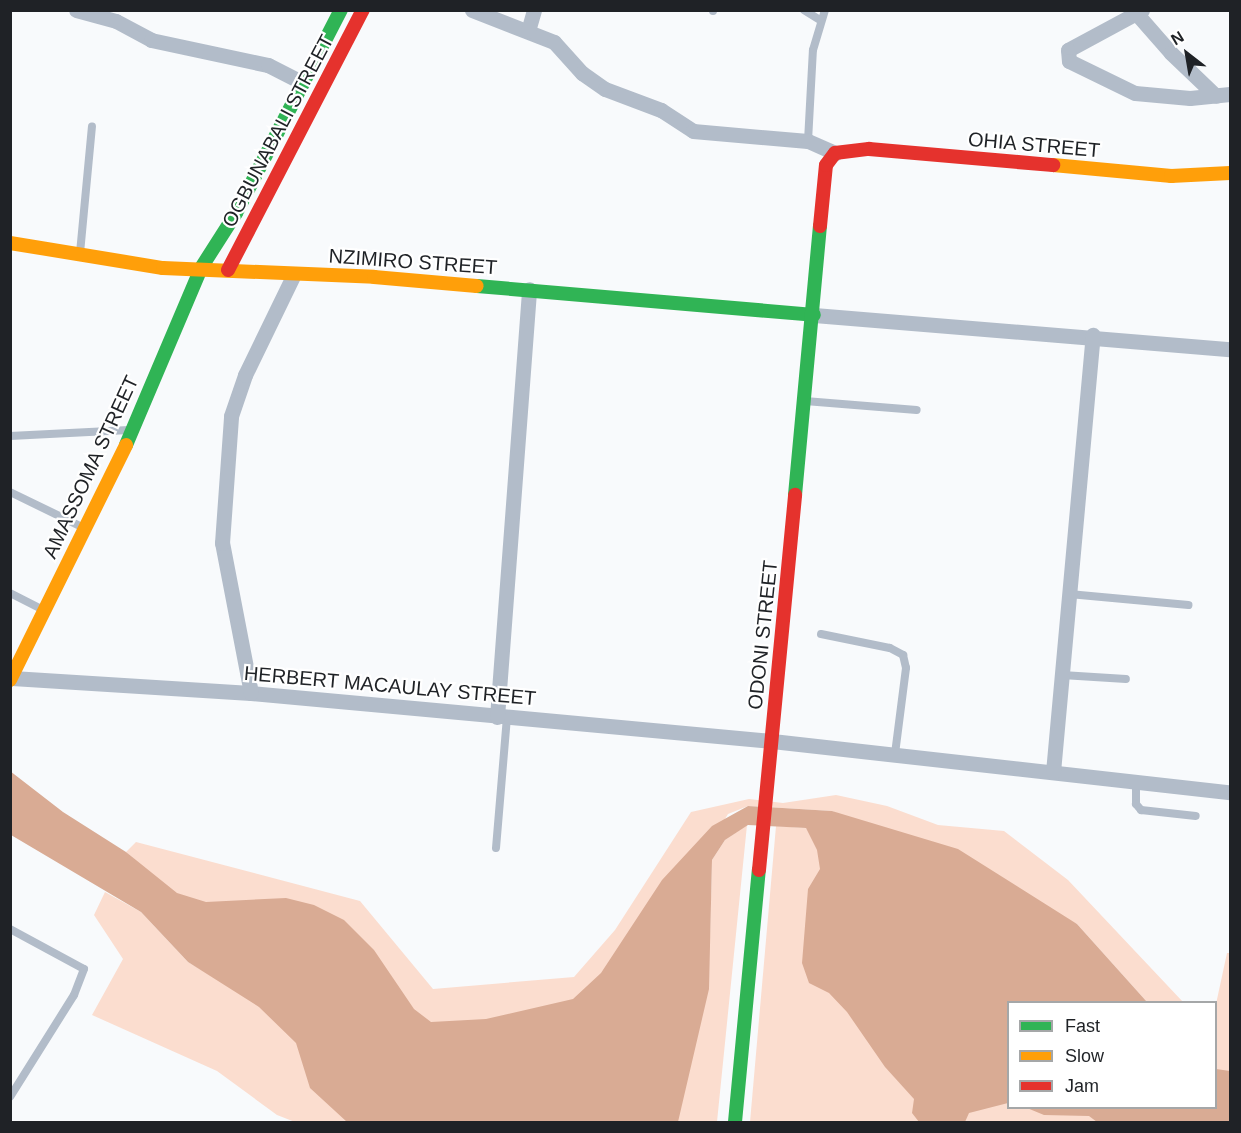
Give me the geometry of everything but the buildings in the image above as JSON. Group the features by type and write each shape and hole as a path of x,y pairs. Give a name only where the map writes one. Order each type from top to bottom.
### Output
{"street":[{"path":"76,10 116,21 151,40 268,65 303,83"},
{"name":"OGBUNABALI STREET","path":"201,268 236,213 340,10"},
{"name":"OGBUNABALI STREET","path":"228,270 363,10"},
{"path":"472,10 554,42 582,73 605,89 661,110 693,131 808,141 835,153"},
{"path":"528,32 534,10"},
{"path":"1139,12 1170,53 1223,95 1190,98 1135,93 1073,65 1067,58 1068,50 1139,12"},
{"name":"OHIA STREET","path":"835,153 869,149 1172,176 1230,173"},
{"name":"ODONI STREET","path":"735,1122 767,797 768,741 814,315 824,181 826,165 835,153"},
{"path":"250,224 254,254 264,272"},
{"name":"NZIMIRO STREET","path":"10,243 163,268 201,268 529,289 814,315"},
{"name":"AMASSOMA STREET","path":"11,679 133,430 201,268"},
{"path":"251,693 222,543 231,416 245,375 294,274"},
{"path":"502,718 529,289"},
{"path":"814,315 1093,335 1230,349"},
{"path":"1053,772 1093,335"},
{"name":"HERBERT MACAULAY STREET","path":"11,679 251,693 768,741 1230,792"}],"lane":[{"path":"804,10 820,20"},
{"path":"808,141 813,50 820,20 825,10"},
{"path":"80,253 92,127"},
{"path":"805,401 917,410"},
{"path":"10,436 133,430"},
{"path":"10,492 85,528"},
{"path":"10,593 45,611"},
{"path":"1069,594 1188,605"},
{"path":"821,634 890,648 903,656 906,668 895,754"},
{"path":"1062,675 1126,679"},
{"path":"496,848 502,718"},
{"path":"1136,782 1136,804 1141,810 1196,816"},
{"path":"10,929 84,969 74,994 10,1097"}],"shaded area":[{"path":"10,771 63,812 126,852 177,893 206,902 286,898 314,905 344,920 374,950 414,1009 431,1022 486,1019 573,999 601,973 662,880 712,826 748,806 832,811 958,849 1077,924 1146,1001 1007,1001 1007,1103 969,1113 965,1122 919,1122 912,1113 914,1099 885,1067 847,1012 829,993 809,983 802,963 808,889 820,869 817,850 806,828 748,825 725,840 712,860 709,989 678,1122 347,1122 310,1088 296,1043 259,1007 188,962 141,912 11,835"},
{"path":"836,795 887,806 938,825 1004,831 1068,880 1182,1001 1146,1001 1077,924 832,811 748,806 728,814 565,1082 219,934 126,852 136,842 360,901 433,989 574,977 615,930 691,812 749,799 783,803"},
{"path":"747,825 717,1122 295,1122 277,1115 217,1071 92,1015 123,959 94,915 105,892 141,912 188,962 407,1090 710,937 712,860 725,840"},
{"path":"776,826 806,828 1007,1001 1007,1109 1201,1109 1217,1122 750,1122"},
{"path":"1227,953 1230,953 1230,1082 1217,1073 1217,1001"},
{"path":"1217,1069 1230,1071 1230,1122 1097,1122 1089,1116 1044,1115 1029,1109 1217,1109"}],"traffic: fast":[{"path":"126,445 201,268 236,213 341,10"},
{"path":"795,495 820,226"},
{"path":"477,286 814,315"},
{"path":"735,1122 759,870"}],"traffic: slow":[{"path":"1053,165 1171,176 1230,173"},
{"path":"10,243 163,268 374,277 477,286"},
{"path":"10,680 126,445"}],"traffic: jam":[{"path":"228,270 363,10"},
{"path":"820,226 826,165 835,153 869,149 1053,165"},
{"path":"759,870 795,495"}]}
